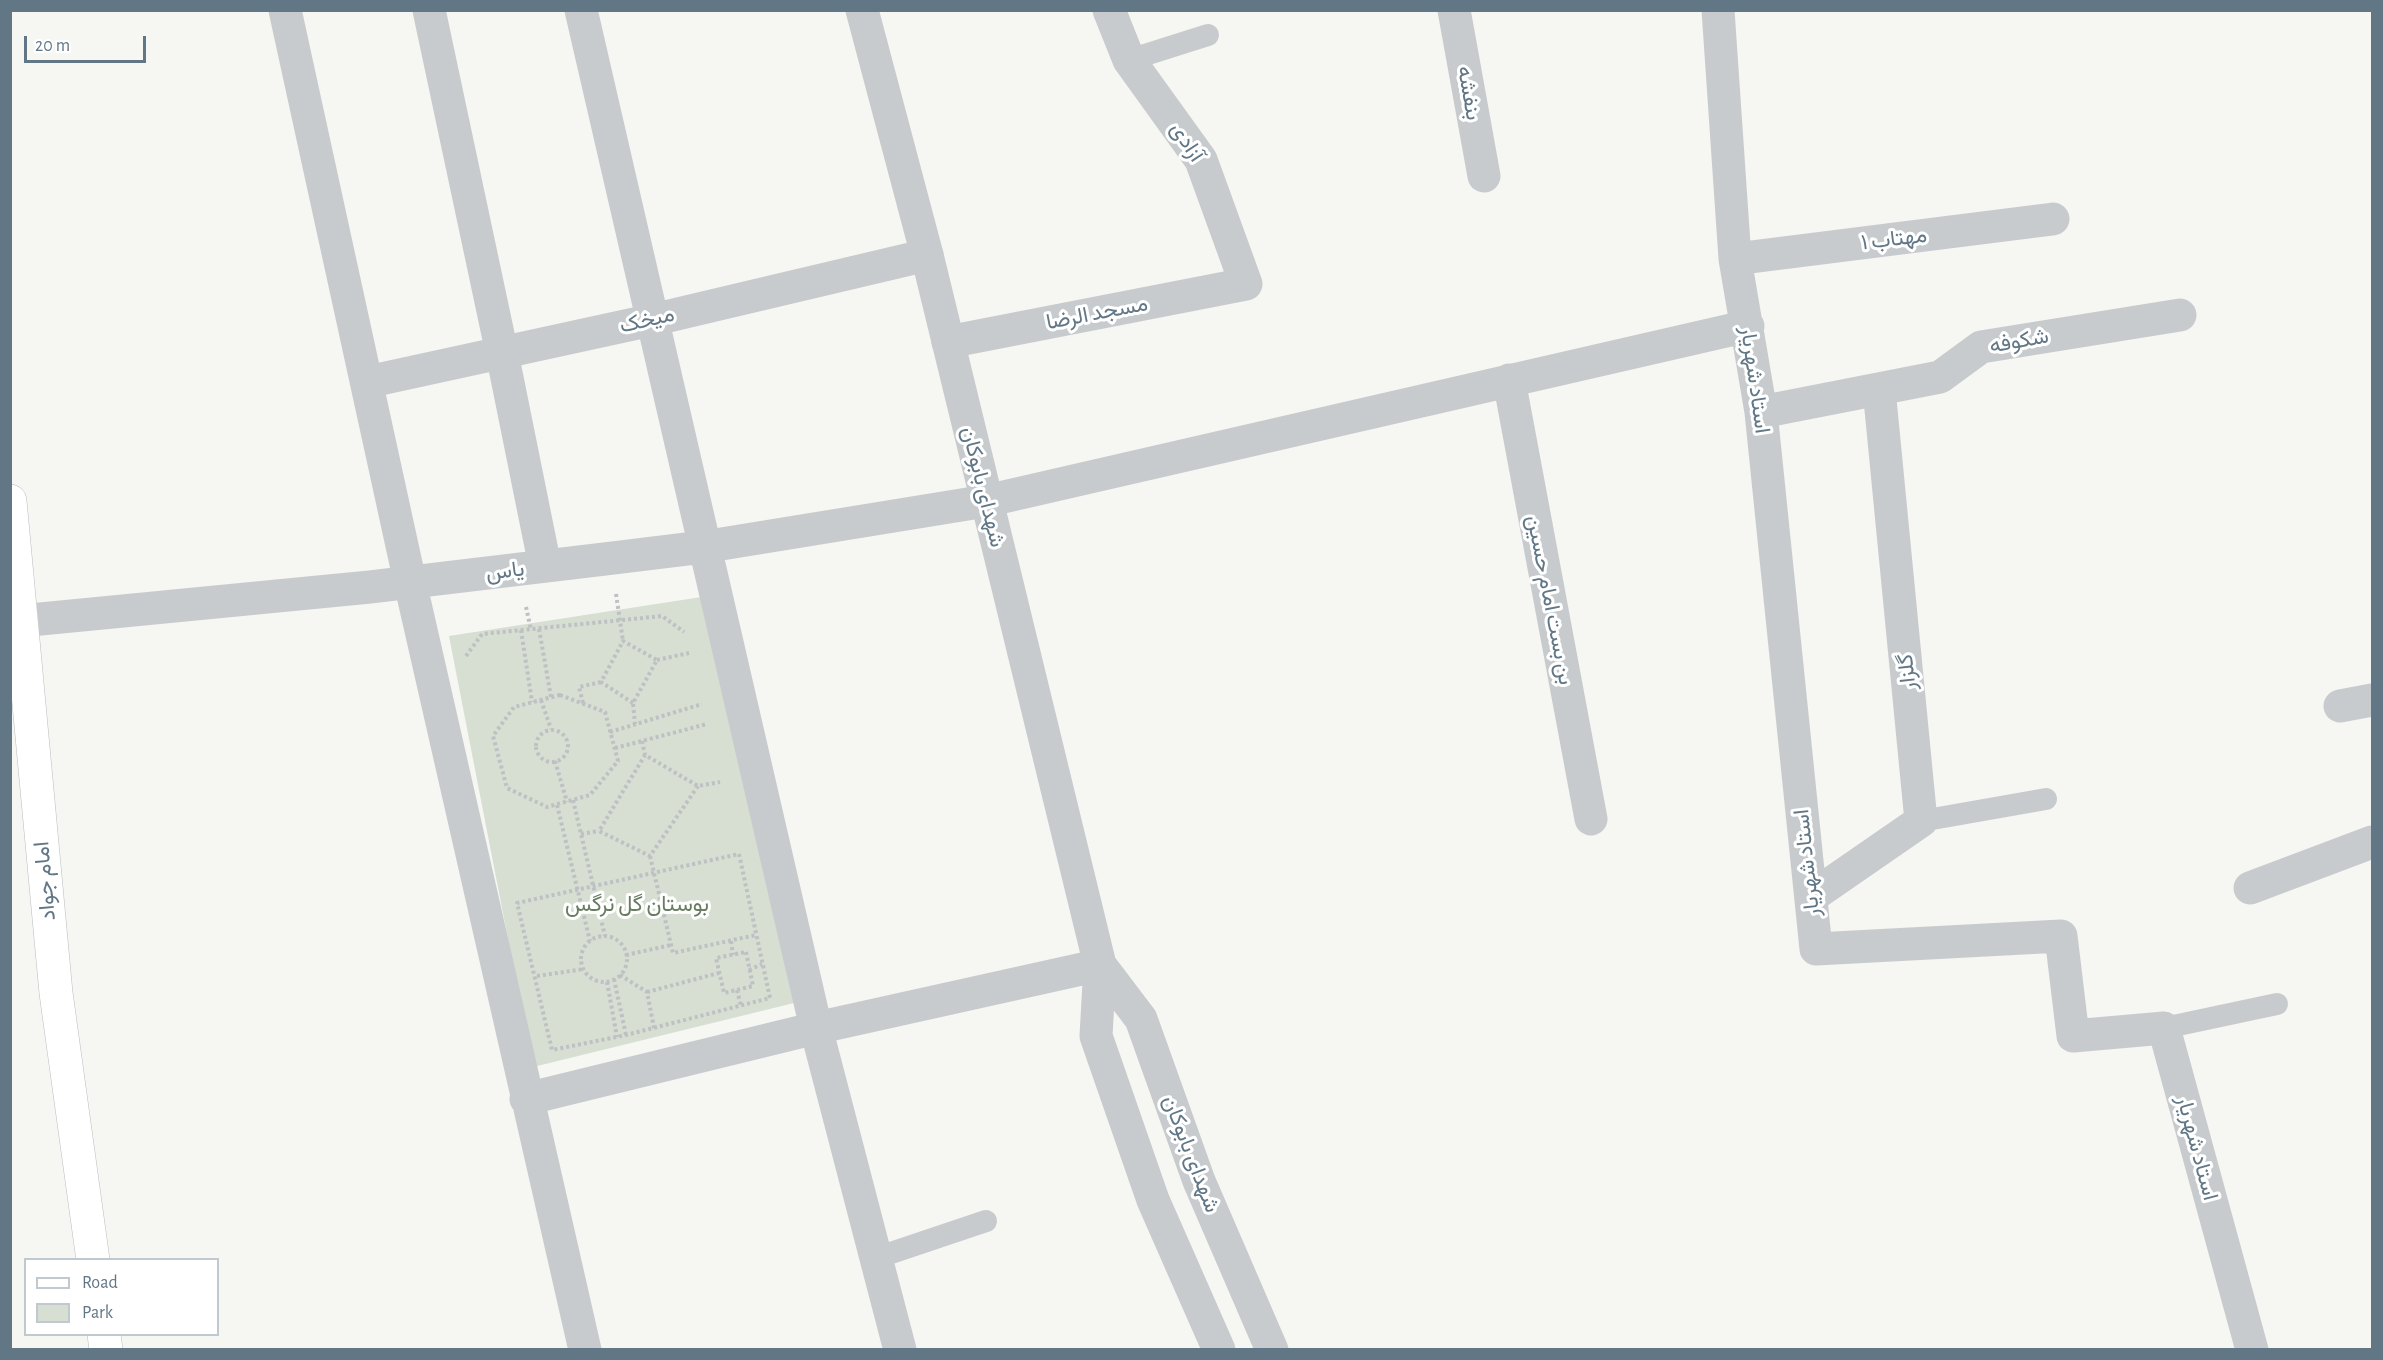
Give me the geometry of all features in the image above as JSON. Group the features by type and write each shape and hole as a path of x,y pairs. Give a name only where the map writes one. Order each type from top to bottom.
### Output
{"main road":[{"name":"امام جواد","path":"10,501 56,993 93,1258"}],"street":[{"path":"285,10 410,582 585,1350"},
{"path":"429,10 502,353 544,566"},
{"path":"581,10 703,547 816,1028 900,1350"},
{"name":"شهدای بابوکان","path":"862,10 927,255 1100,965 1096,1036 1153,1200 1219,1350"},
{"name":"آزادی","path":"1108,10 1129,60 1201,160 1246,284"},
{"name":"بنفشه","path":"1454,10 1484,176"},
{"name":"استاد شهریار","path":"1718,10 1734,258 1748,326 1761,412 1816,949 2061,936 2073,1036 2164,1028 2252,1350"},
{"name":"مهتاب ۱","path":"1734,258 2054,219"},
{"name":"میخک","path":"367,382 652,320 927,255"},
{"name":"مسجد الرضا","path":"948,342 1246,284"},
{"name":"شکوفه","path":"1761,412 1940,377 1981,347 2180,315"},
{"name":"یاس","path":"21,621 410,582 703,547 986,501 1748,326"},
{"name":"بن بست امام حسین","path":"1509,380 1591,819"},
{"name":"گلزار","path":"1879,389 1921,821"},
{"path":"2340,706 2373,700"},
{"path":"1811,897 1921,821"},
{"path":"2250,888 2373,842"},
{"path":"526,1099 816,1028 1100,965"},
{"name":"شهدای بابوکان","path":"1100,965 1141,1019 1199,1181 1272,1350"}],"lane":[{"path":"1129,60 1208,35"},
{"path":"1921,821 2046,799"},
{"path":"2164,1028 2277,1004"},
{"path":"876,1258 986,1221"}],"path":[{"path":"463,660 482,634 662,616 683,630 692,663"},
{"path":"601,682 623,641 619,620"},
{"path":"539,629 551,697"},
{"path":"521,630 532,702"},
{"path":"623,641 657,660 689,653"},
{"path":"635,724 633,703 657,660"},
{"path":"583,703 579,687 601,682 633,703"},
{"path":"699,694 710,736"},
{"path":"560,695 604,711 618,761 590,795 548,807 507,788 493,736 514,707 542,700 560,695"},
{"path":"542,700 551,729"},
{"path":"610,732 702,704"},
{"path":"615,748 707,724"},
{"path":"551,729 561,732 568,746 564,756 555,762 540,757 536,748 538,737 551,729"},
{"path":"599,831 645,755 642,741"},
{"path":"645,755 698,786 721,782"},
{"path":"555,762 567,802"},
{"path":"718,771 724,793"},
{"path":"650,856 698,786"},
{"path":"573,800 605,936"},
{"path":"557,805 590,941"},
{"path":"581,834 599,831 650,856 673,953 756,935"},
{"path":"514,892 552,1050 617,1037 770,998 736,844"},
{"path":"517,903 739,854"},
{"path":"605,936 619,941 626,955 626,962 620,975 607,982 594,979 584,969 582,954 590,941 605,936"},
{"path":"731,940 733,955"},
{"path":"626,955 671,945"},
{"path":"746,952 749,970 753,986 723,993 717,958 746,952"},
{"path":"749,970 763,964"},
{"path":"535,976 584,969"},
{"path":"647,992 719,973"},
{"path":"620,975 647,992 654,1028"},
{"path":"614,979 626,1035"},
{"path":"607,982 617,1037"},
{"path":"737,990 741,1006"}],"green space":[{"name":"بوستان گل نرگس","path":"708,596 794,1003 533,1067 449,636"}]}
